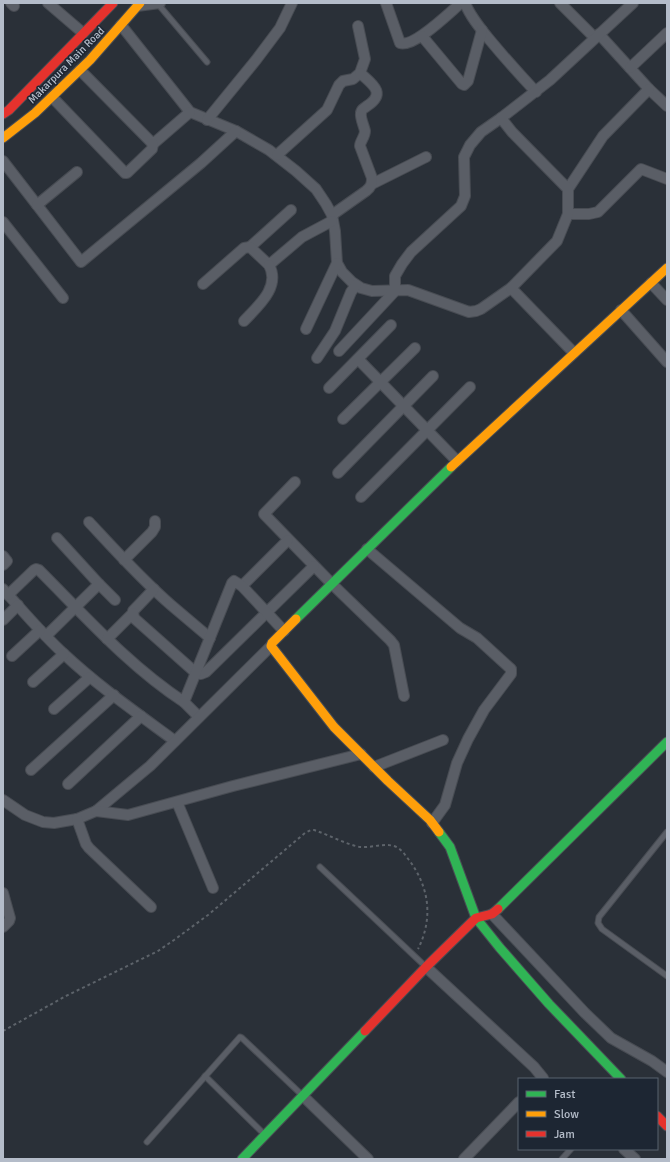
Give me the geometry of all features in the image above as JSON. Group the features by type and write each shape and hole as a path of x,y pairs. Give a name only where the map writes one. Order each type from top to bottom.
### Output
{"main road":[{"name":"Makarpura Main Road","path":"5,110 113,3"},
{"name":"Makarpura Main Road","path":"3,138 35,113 80,70 138,4"},
{"path":"620,1078 549,1004 476,918 450,847 442,834 334,726 271,646 272,643 284,631 457,461 667,268"},
{"path":"242,1159 426,967 476,918 492,914 667,742"},
{"path":"658,1117 667,1126"}],"street":[{"path":"48,3 83,34"},
{"path":"138,4 159,3"},
{"path":"207,120 242,78 276,33 292,3"},
{"path":"386,3 400,43 404,44 410,43 422,36 461,3"},
{"path":"465,3 482,30 506,61 536,92"},
{"path":"560,3 597,36 667,106"},
{"path":"339,351 395,291 395,276 411,252 461,206 465,196 464,157 470,145 481,132 536,92 634,3"},
{"path":"121,25 190,112 236,132 269,150 316,189 326,204 332,218 335,231 337,263 342,272 356,285 372,291 408,290 469,312 476,311 511,288 557,241 568,214 568,189 603,136 649,89"},
{"path":"277,156 327,110 339,85 343,81 353,78 360,73 365,59 358,26"},
{"path":"422,36 464,85 468,81 482,30"},
{"path":"630,68 667,33"},
{"path":"80,70 153,144"},
{"path":"360,73 373,85 377,92 377,98 374,102 361,112 365,132 360,146 372,178 372,184"},
{"path":"52,97 124,173 127,173 152,149 153,144 190,112"},
{"path":"501,118 512,132 568,189"},
{"path":"3,161 82,262 196,168 236,132"},
{"path":"269,265 302,237 332,218 366,191 372,184 426,157"},
{"path":"568,214 589,214 598,212 641,170 667,180"},
{"path":"37,205 77,172"},
{"path":"203,284 244,248 250,247 291,210"},
{"path":"3,222 63,298"},
{"path":"244,321 269,293 272,281 271,269 269,265 250,247"},
{"path":"306,329 337,263"},
{"path":"651,283 667,300"},
{"path":"317,358 335,331 356,285"},
{"path":"511,288 574,353"},
{"path":"621,310 667,362"},
{"path":"329,388 391,325"},
{"path":"343,419 415,348"},
{"path":"358,359 457,461"},
{"path":"338,473 433,376"},
{"path":"361,497 470,388"},
{"path":"295,482 264,514 288,540 382,632 394,646 404,696"},
{"path":"89,522 124,560 154,589 210,638"},
{"path":"124,560 152,532 155,527 155,522"},
{"path":"57,538 115,600"},
{"path":"242,586 288,540"},
{"path":"367,549 460,628 477,638 511,670 511,674 484,710 468,739 457,764 445,805 432,823"},
{"path":"3,556 7,561 3,565"},
{"path":"132,613 134,618 196,673 201,674 206,672 314,566"},
{"path":"175,741 90,677 43,633 6,592 36,569 39,570 118,650 162,688 184,702 199,717"},
{"path":"184,702 234,581 242,586 284,631"},
{"path":"12,656 76,607 99,584"},
{"path":"107,639 154,589"},
{"path":"3,620 18,605"},
{"path":"3,800 25,815 43,822 54,823 77,819 96,811 150,766 271,646"},
{"path":"33,682 64,654"},
{"path":"54,709 90,677"},
{"path":"31,770 114,695"},
{"path":"68,784 141,716"},
{"path":"374,767 443,740"},
{"path":"96,811 128,815 361,754"},
{"path":"177,802 213,888"},
{"path":"77,819 88,848 151,907"},
{"path":"3,893 10,918 3,927"},
{"path":"492,914 585,1013 611,1038 652,1061 667,1072"},
{"path":"426,967 534,1067 542,1078"},
{"path":"303,1096 368,1159"},
{"path":"464,1159 518,1103"},
{"path":"625,1150 635,1159"}],"lane":[{"path":"159,3 207,62"},
{"path":"667,832 599,917 598,923 602,929 667,976"},
{"path":"320,867 426,967"},
{"path":"147,1142 240,1037 303,1096"},
{"path":"205,1076 265,1135"},
{"path":"562,1159 570,1150"}],"path":[{"path":"3,1031 66,996 169,944 208,914 305,833 311,830 360,847 394,846 402,852 420,878 426,893 428,910 427,926 423,939 414,956"}],"traffic: fast":[{"path":"296,619 451,467"},
{"path":"498,909 667,742"},
{"path":"439,832 450,847 476,918 549,1004 620,1078"},
{"path":"242,1159 365,1031"}],"traffic: slow":[{"path":"3,138 35,113 90,60 140,3"},
{"path":"451,467 667,268"},
{"path":"296,619 272,643 271,646 334,727 388,781 430,820 439,832"}],"traffic: jam":[{"path":"3,114 9,110 113,3"},
{"path":"365,1031 426,967 476,918 492,914 498,909"},
{"path":"658,1117 667,1126"}]}
